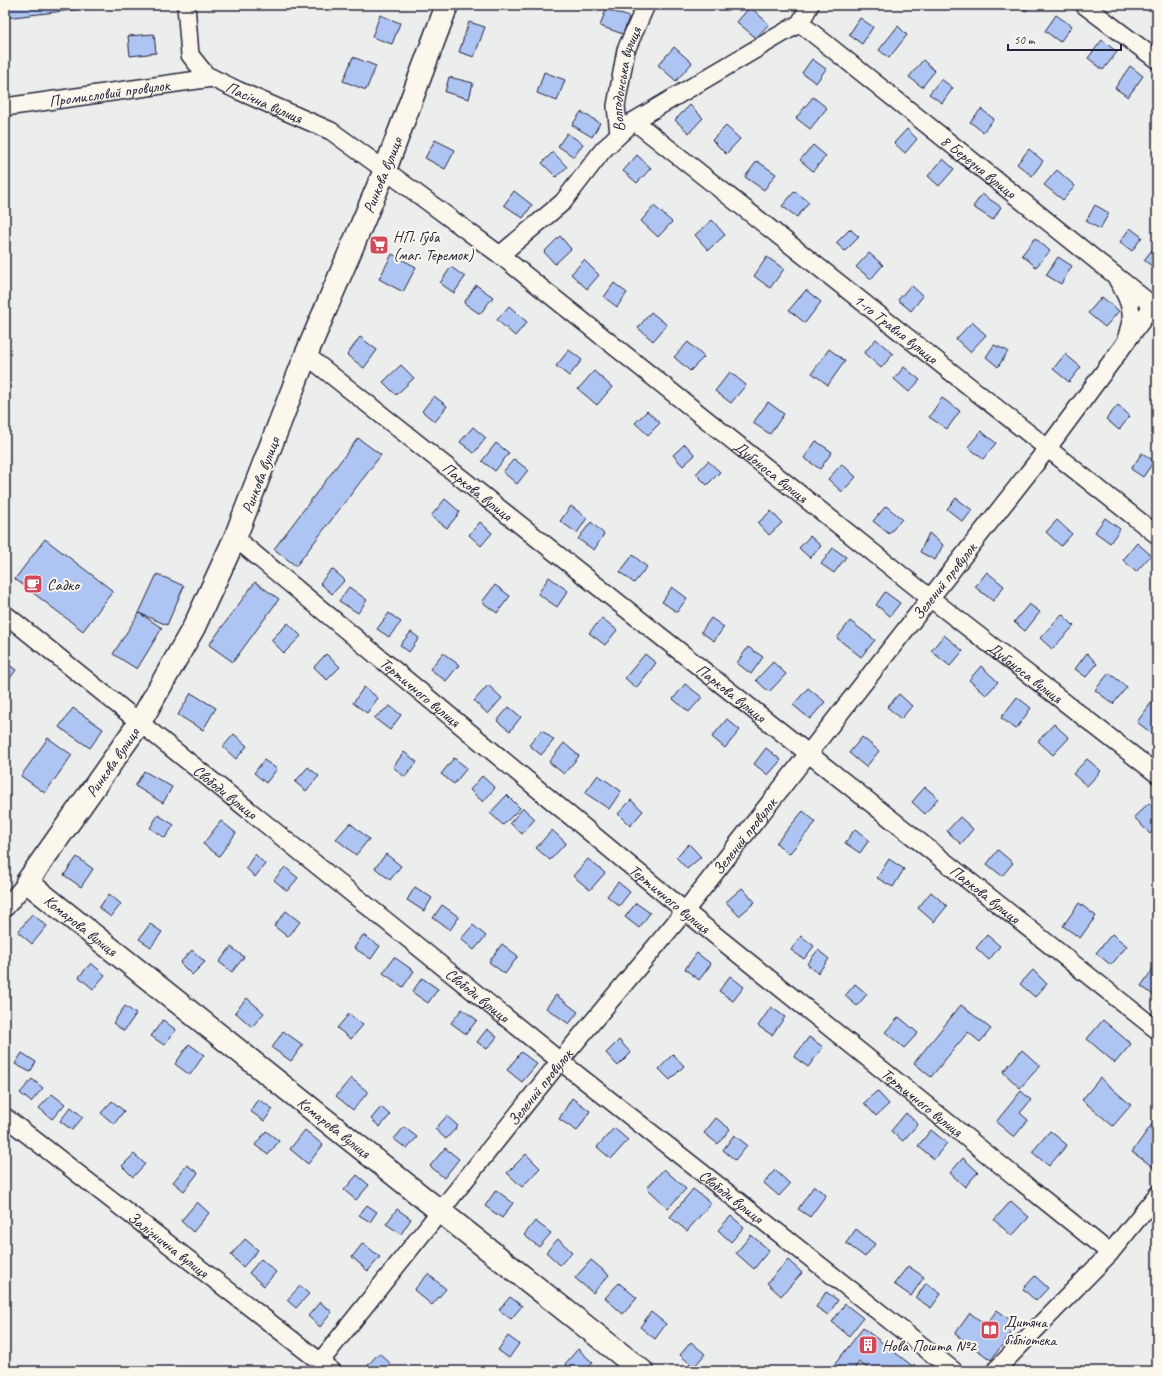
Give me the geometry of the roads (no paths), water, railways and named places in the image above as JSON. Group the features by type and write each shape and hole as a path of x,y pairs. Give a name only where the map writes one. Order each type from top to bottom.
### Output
{"main road":[{"name":"Ринкова вулиця","path":"27,882 140,722 194,627 235,538 306,355 385,170 447,5"},
{"name":"Комарова вулиця","path":"27,882 440,1212 642,1371"}],"street":[{"name":"Пасічна вулиця","path":"186,5 190,55 206,74 236,90 331,131 385,170"},
{"name":"Волгодонська вулиця","path":"603,150 619,134 616,106 626,50 646,5"},
{"path":"500,255 564,202 603,150 634,121 800,23 810,5"},
{"path":"1084,5 1157,60"},
{"name":"8 Березня вулиця","path":"800,23 1114,274 1156,305"},
{"name":"Промисловий провулок","path":"5,107 212,78"},
{"name":"1-го Травня вулиця","path":"634,121 1157,535"},
{"name":"Дубоноса вулиця","path":"385,170 500,255 930,598 1157,774"},
{"path":"1114,274 1121,286 1131,310 1131,321 1126,342"},
{"name":"Зелений провулок","path":"326,1367 440,1212 560,1061 685,911 1047,449 1126,342 1156,305"},
{"name":"Паркова вулиця","path":"306,355 1157,1030"},
{"name":"Тертичного вулиця","path":"235,538 685,911 1110,1253"},
{"name":"Свободи вулиця","path":"5,614 560,1061 954,1371"},
{"name":"Ринкова вулиця","path":"5,908 27,882"},
{"name":"Залізнична вулиця","path":"5,1117 326,1367"},
{"path":"995,1371 1110,1253 1157,1195"}],"place":[{"name":"НП. Губа (маг. Теремок)","path":"379,245"},
{"name":"Садко","path":"33,584"},
{"name":"Дитяча бібліотека","path":"990,1330"},
{"name":"Нова Пошта №2","path":"868,1345"}]}
